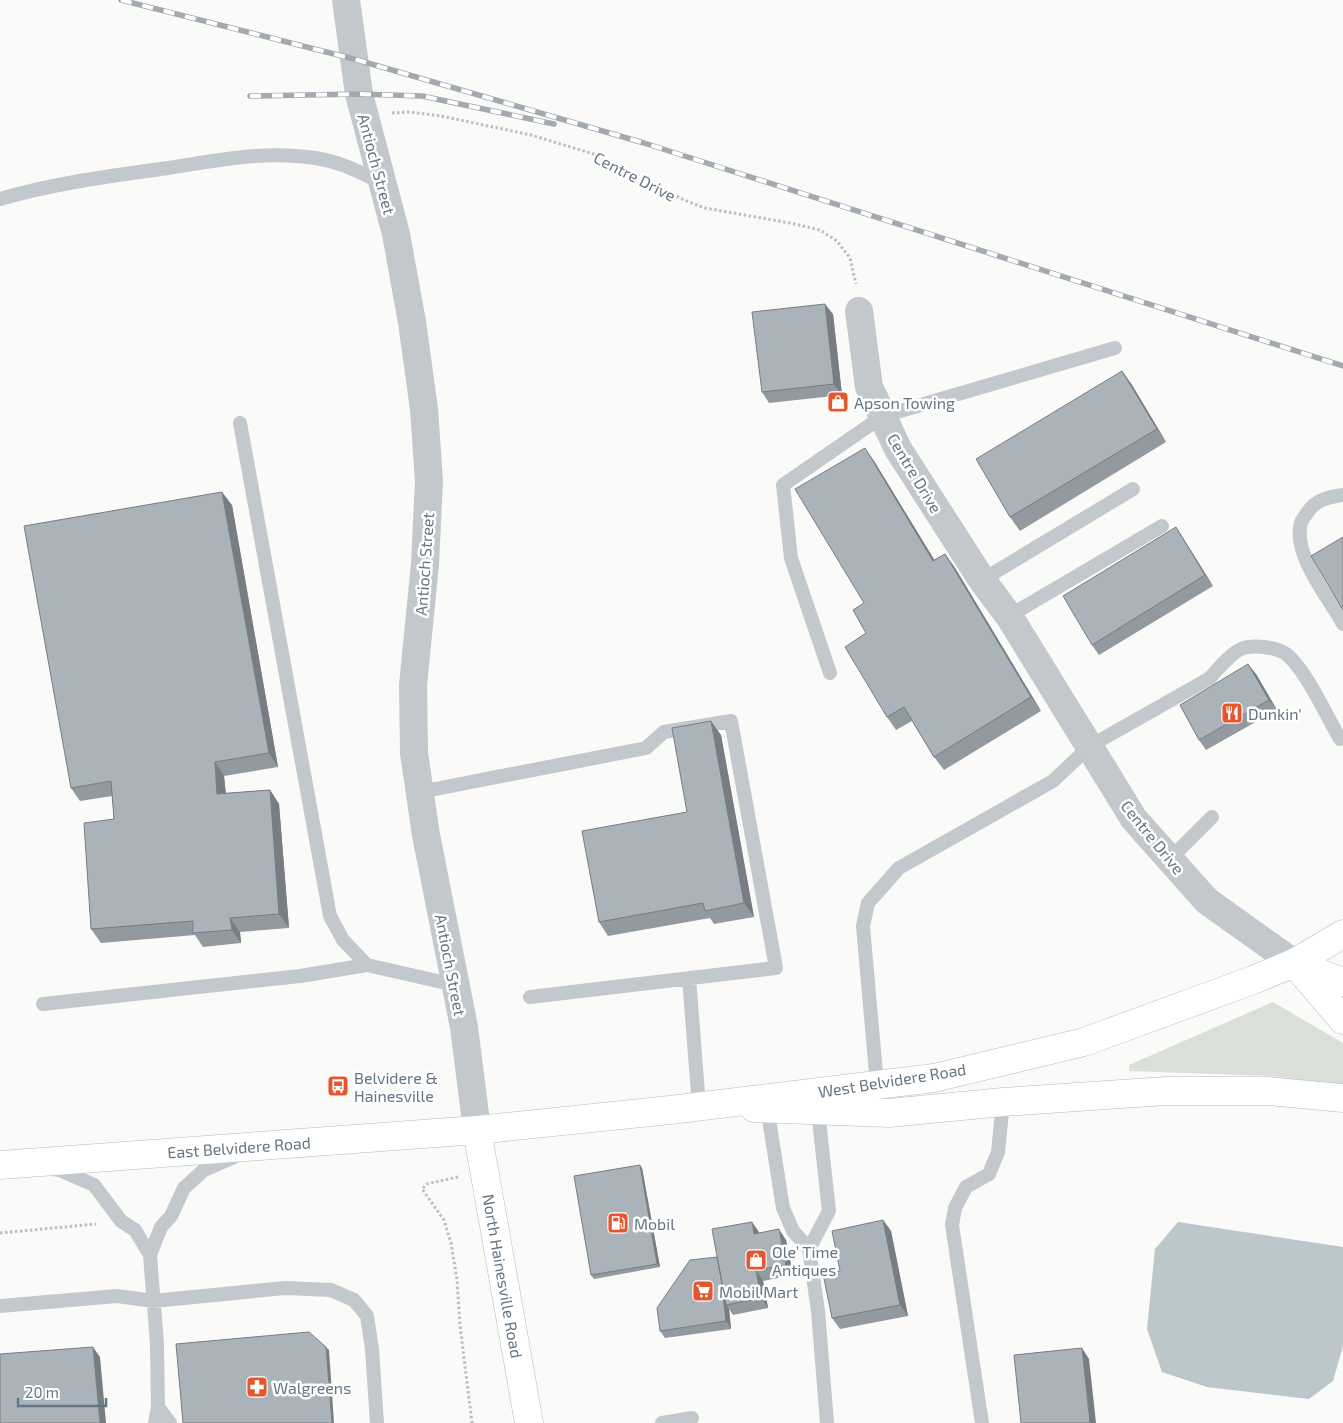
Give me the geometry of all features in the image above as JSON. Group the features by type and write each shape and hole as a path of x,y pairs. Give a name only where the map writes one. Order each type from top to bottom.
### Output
{"main road":[{"name":"West Belvidere Road","path":"477,1130 670,1110 934,1078 1084,1042 1294,963 1343,934"},
{"path":"1294,963 1343,982"},
{"path":"1294,963 1343,1020"},
{"path":"670,1110 767,1107 889,1113 1003,1102 1166,1091 1228,1090 1302,1093 1343,1098"},
{"name":"East Belvidere Road","path":"6,1164 477,1130"},
{"name":"North Hainesville Road","path":"477,1130 529,1423"}],"street":[{"name":"Antioch Street","path":"346,0 365,120 396,234 412,322 424,409 429,481 425,564 413,684 414,753 426,835 464,1027 477,1130"},
{"name":"Centre Drive","path":"859,311 869,387 898,448 982,580 1009,616 1134,819 1207,901 1294,963"}],"lane":[{"path":"0,199 73,182 276,154 309,157 344,164 382,183"},
{"path":"830,674 791,558 783,485 883,416 1115,348"},
{"path":"240,423 330,916 343,940 366,965"},
{"path":"982,580 1133,489"},
{"path":"1343,495 1324,498 1310,507 1301,522 1300,536 1304,554 1310,568 1343,624"},
{"path":"1009,616 1162,526"},
{"path":"877,1085 863,926 868,904 899,868 1053,781 1090,746 1210,678 1241,649 1264,646 1286,653 1302,672 1340,739"},
{"path":"420,792 646,748 664,732 731,721 776,968 530,997"},
{"path":"1170,860 1212,817"},
{"path":"43,1004 300,976 366,965 455,985"},
{"path":"688,978 699,1106"},
{"path":"982,1423 952,1225 955,1208 966,1187 988,1174 998,1152 1003,1102"},
{"path":"767,1107 783,1208 793,1231 809,1249 818,1311 828,1423"},
{"path":"809,1249 829,1212 818,1111"},
{"path":"155,1423 158,1407 157,1344 150,1255 161,1227 171,1216 184,1188 204,1170 248,1151 288,1144"},
{"path":"6,1164 60,1170 94,1185 121,1221 135,1230 150,1255"},
{"path":"0,1306 117,1296 153,1301 285,1288 331,1290 354,1300 367,1316 372,1349 376,1423"},
{"path":"158,1407 170,1423"},
{"path":"662,1423 692,1418"}],"path":[{"name":"Centre Drive","path":"365,120 387,114 409,112 441,116 531,136 600,156 684,200 705,208 820,230 837,241 850,258 855,278 859,311"},
{"path":"472,1423 460,1324 457,1280 451,1243 444,1220 422,1189 427,1184 484,1171"}],"shaded area":[{"path":"1273,1002 1343,1043 1343,1084 1272,1076 1129,1071 1129,1065"},
{"path":"1178,1222 1343,1247 1343,1346 1333,1381 1309,1399 1207,1387 1162,1372 1147,1329 1155,1249"}],"building":[{"path":"825,304 834,384 762,392 752,312"},
{"path":"1122,371 1157,429 1010,517 976,459"},
{"path":"865,448 933,561 945,554 1031,697 934,757 904,707 887,717 845,647 866,633 853,610 864,603 795,489"},
{"path":"222,492 269,753 215,762 217,794 270,790 279,914 230,918 232,930 193,933 193,921 91,929 84,823 114,819 111,781 71,788 24,526"},
{"path":"1176,527 1205,575 1092,645 1063,596"},
{"path":"1343,537 1343,610 1311,556"},
{"name":"Dunkin'","path":"1248,664 1269,700 1199,740 1180,705"},
{"path":"711,721 744,903 705,911 703,903 599,922 582,831 687,812 672,728"},
{"name":"Mobil","path":"640,1165 657,1264 591,1275 574,1176"},
{"path":"883,1220 900,1305 832,1318 823,1274 840,1271 832,1231"},
{"name":"Ole’ Time Antiques","path":"752,1222 754,1234 779,1229 786,1265 756,1270 761,1298 726,1305 712,1229"},
{"name":"Mobil Mart","path":"717,1257 726,1321 660,1331 657,1308 690,1260"},
{"name":"Walgreens","path":"309,1332 326,1347 332,1423 183,1423 176,1344"},
{"path":"93,1347 100,1423 0,1423 0,1354"},
{"path":"1082,1348 1090,1423 1021,1423 1014,1355"}],"railway":[{"path":"121,0 354,59 644,143 1343,366"},
{"path":"250,96 359,94 422,96 554,124"}],"place":[{"name":"Apson Towing","path":"838,402"},
{"name":"Dunkin'","path":"1232,713"},
{"name":"Belvidere & Hainesville","path":"338,1086"},
{"name":"Mobil","path":"618,1223"},
{"name":"Ole’ Time Antiques","path":"756,1260"},
{"name":"Mobil Mart","path":"703,1291"},
{"name":"Walgreens","path":"257,1387"}]}
